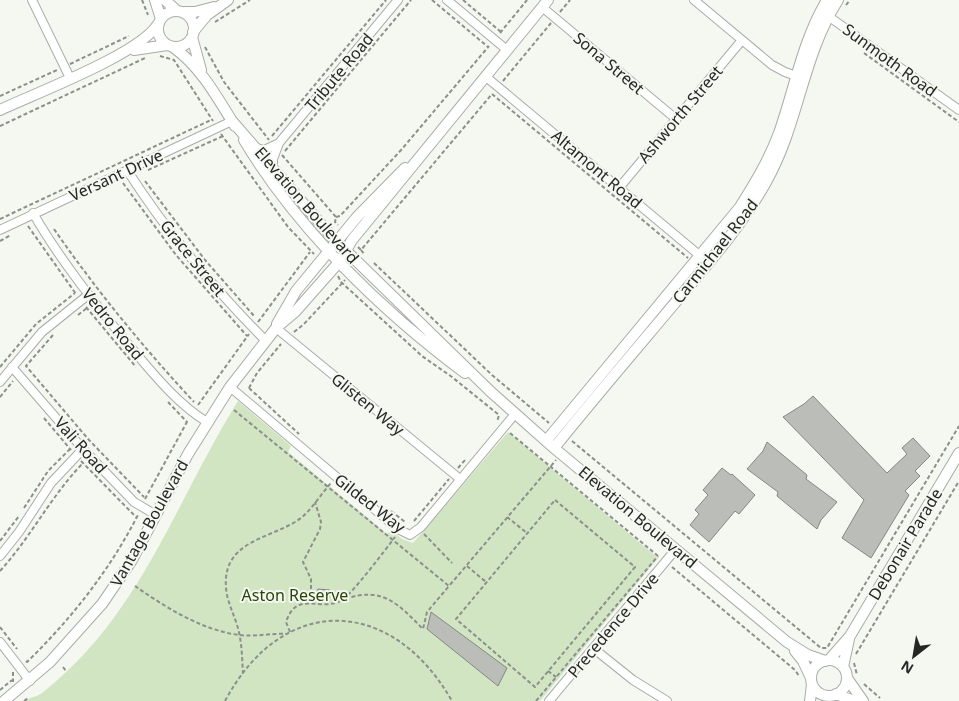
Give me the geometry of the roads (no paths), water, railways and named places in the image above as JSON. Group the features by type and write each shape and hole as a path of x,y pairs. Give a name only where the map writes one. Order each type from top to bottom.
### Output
{"street":[{"path":"32,0 70,78"},
{"path":"165,0 191,20 193,34"},
{"name":"Tribute Road","path":"274,143 398,0"},
{"path":"447,0 507,50"},
{"path":"694,0 775,67 799,76"},
{"name":"Carmichael Road","path":"554,447 557,428 705,259 743,219 767,181 789,131 799,76 820,31 827,0"},
{"name":"Carmichael Road","path":"824,14 838,0"},
{"path":"155,14 195,12 224,2"},
{"path":"128,51 184,45 200,22 224,2"},
{"name":"Sona Street","path":"545,4 555,18 676,119"},
{"name":"Vantage Boulevard","path":"276,328 302,305 340,261 352,240 393,192 435,136 545,4"},
{"path":"155,14 159,36 170,46"},
{"path":"0,110 128,51 150,36 155,14"},
{"name":"Sunmoth Road","path":"824,14 959,110"},
{"name":"Elevation Boulevard","path":"193,34 202,74"},
{"name":"Ashworth Street","path":"619,188 742,40"},
{"name":"Elevation Boulevard","path":"170,46 186,56 202,74 278,191 330,252 422,340 491,392"},
{"name":"Altamont Road","path":"485,76 705,259"},
{"name":"Elevation Boulevard","path":"232,121 327,232 515,414 787,642 808,655 827,661"},
{"name":"Versant Drive","path":"0,230 232,121"},
{"name":"Vantage Boulevard","path":"4,701 30,680 68,644 102,604 132,560 207,422 230,387 276,328 296,291 330,252 344,232 435,136"},
{"path":"257,148 264,150 274,143"},
{"path":"273,167 274,143"},
{"name":"Grace Street","path":"126,170 184,250 266,341"},
{"name":"Vedro Road","path":"33,214 88,295 143,362 192,413 207,422"},
{"name":"Carmichael Road","path":"554,447 705,259"},
{"path":"0,382 49,324 88,295"},
{"name":"Glisten Way","path":"276,328 460,479"},
{"name":"Vali Road","path":"12,367 84,449 141,508 156,515"},
{"name":"Gilded Way","path":"230,387 400,531 410,535 418,530 515,414"},
{"path":"0,556 51,483 84,449"},
{"name":"Debonair Parade","path":"827,661 850,636 959,453"},
{"name":"Precedence Drive","path":"549,701 676,549"},
{"name":"Debonair Parade","path":"843,667 850,636"},
{"path":"0,642 30,680"},
{"name":"Elevation Boulevard","path":"787,642 803,661 808,681"},
{"path":"593,648 633,680 667,701"},
{"path":"810,701 808,681 816,666 827,661 843,667 846,678 863,701"},
{"path":"829,697 844,688 846,678"},
{"path":"808,681 819,693 829,697 854,701"}],"park label":[{"name":"Aston Reserve","path":"295,595"}]}
